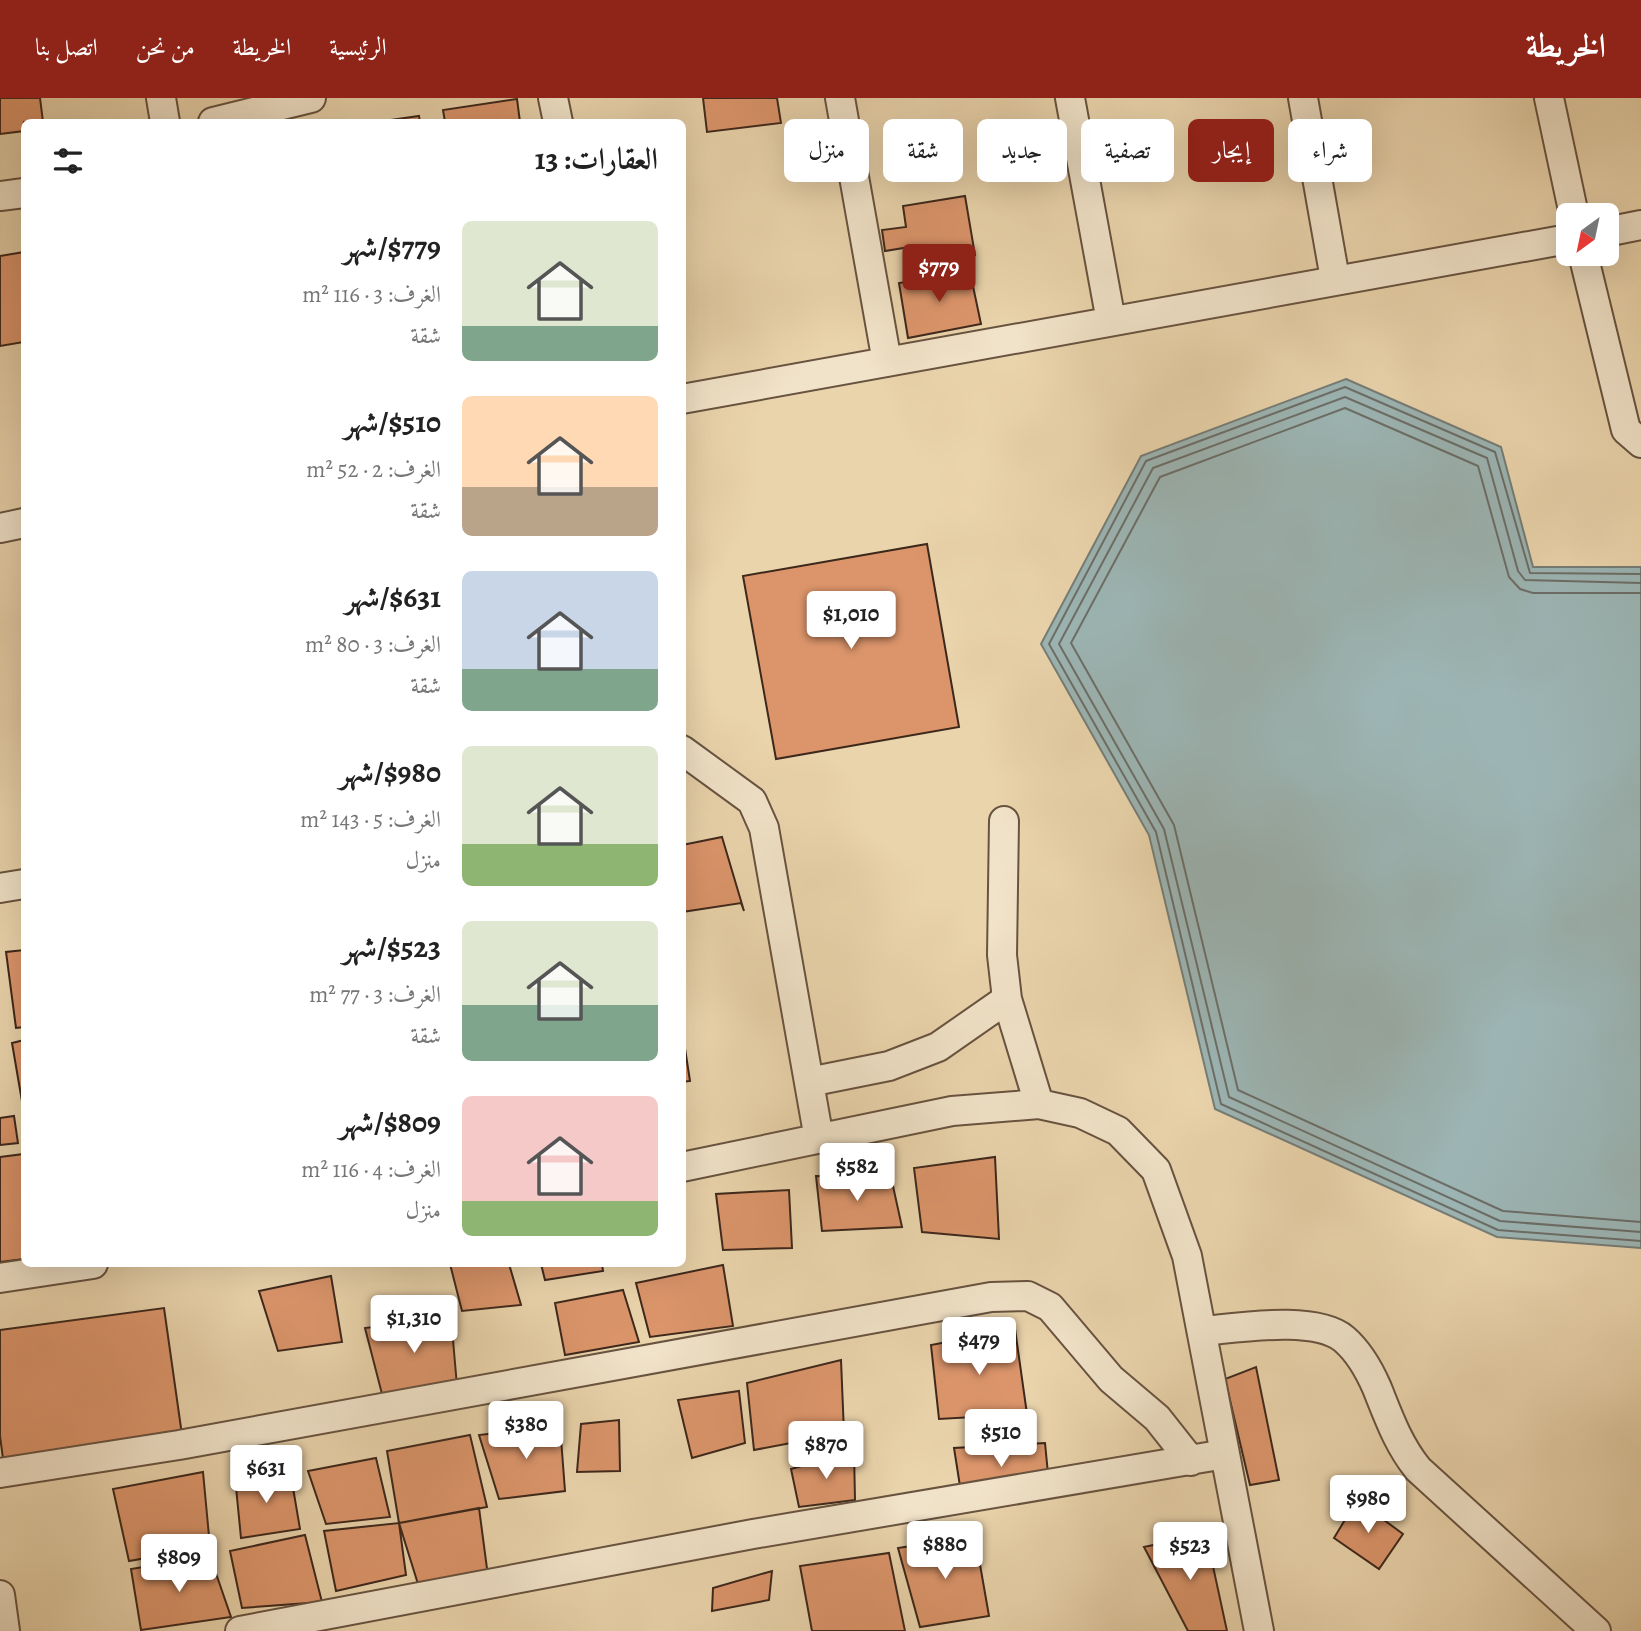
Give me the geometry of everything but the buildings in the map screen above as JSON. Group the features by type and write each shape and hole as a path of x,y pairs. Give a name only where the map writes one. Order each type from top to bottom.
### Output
{"street":[{"path":"161,98 164,119"},
{"path":"553,98 557,119"},
{"path":"840,98 887,362"},
{"path":"1070,98 1111,321"},
{"path":"1303,98 1335,279"},
{"path":"1549,98 1571,203"},
{"path":"232,119 306,107"},
{"path":"0,196 21,193"},
{"path":"1619,229 1641,225"},
{"path":"686,398 1556,241"},
{"path":"1586,266 1626,430 1641,443"},
{"path":"0,528 21,524"},
{"path":"686,753 752,801 764,828 819,1139"},
{"path":"1004,821 1002,955 1007,999 1039,1104"},
{"path":"0,888 21,884"},
{"path":"809,1082 890,1066 938,1047 1007,999"},
{"path":"686,1166 952,1111 1039,1104 1080,1113 1118,1131 1156,1170 1187,1256 1259,1631"},
{"path":"0,1278 73,1267"},
{"path":"0,1473 179,1445 992,1297 1028,1296 1049,1307 1111,1379 1157,1418 1191,1461"},
{"path":"1202,1331 1273,1325 1322,1329 1343,1338 1357,1353 1375,1385 1401,1448 1419,1469 1596,1631"},
{"path":"240,1631 752,1534 1225,1454"},
{"path":"0,1595 5,1631"}],"water":[{"path":"1346,379 1501,447 1533,567 1641,567 1641,1248 1497,1237 1215,1109 1149,835 1041,644 1141,456"}]}
